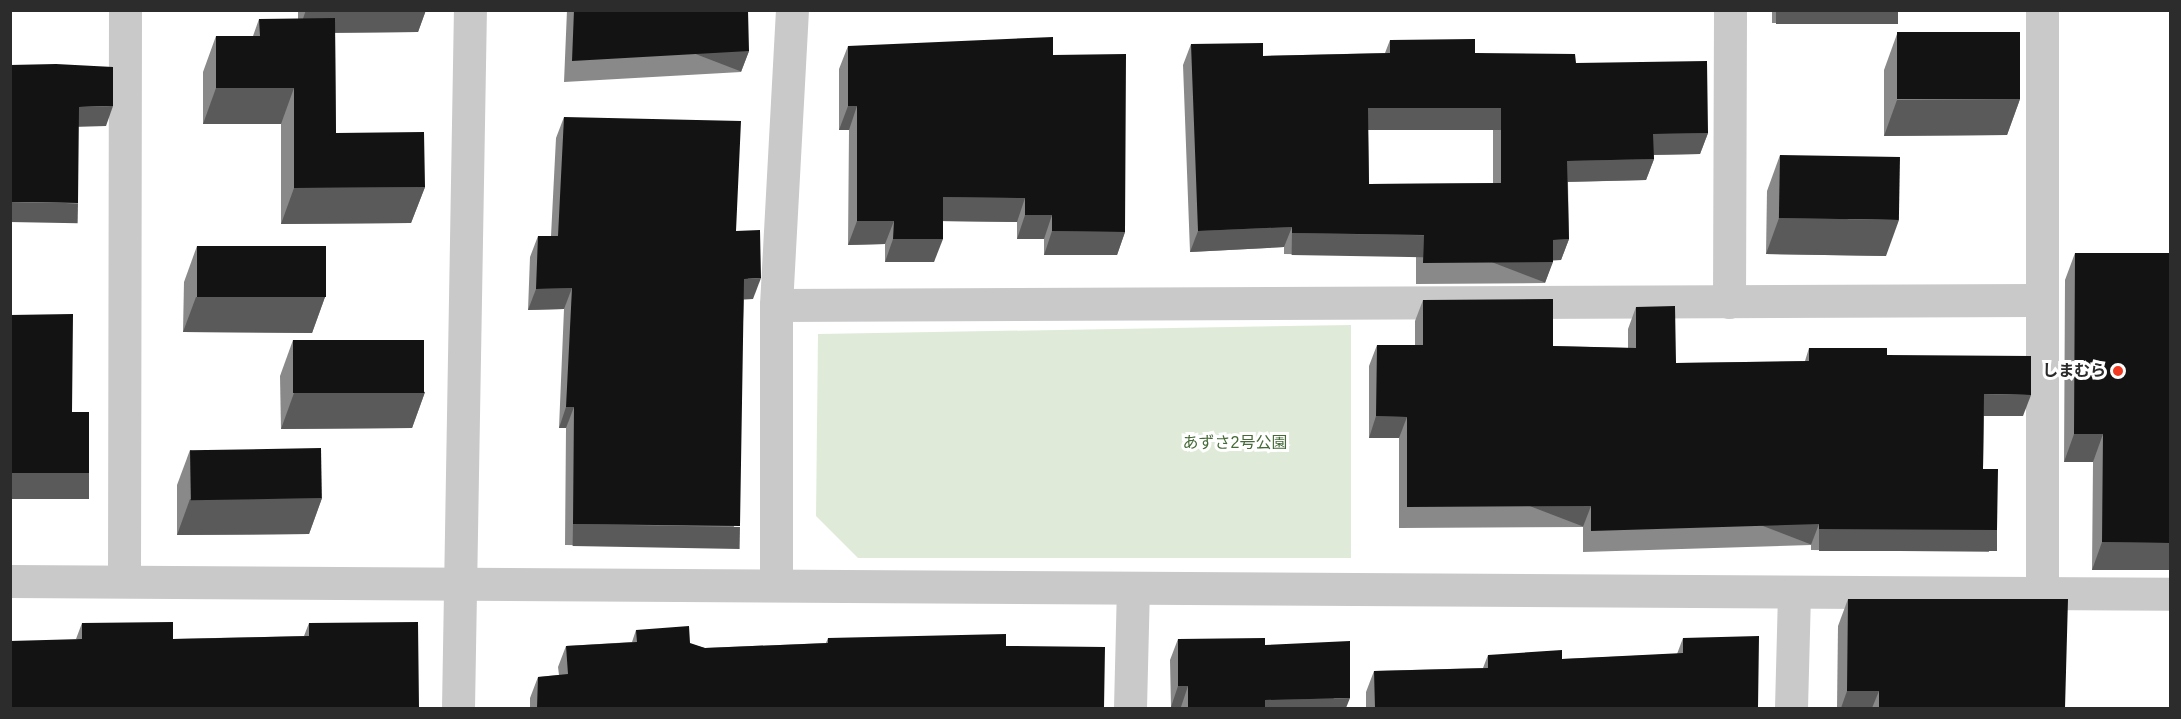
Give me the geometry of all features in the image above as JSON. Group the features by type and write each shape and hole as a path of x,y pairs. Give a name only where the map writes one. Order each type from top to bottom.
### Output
{"street":[{"path":"124,581 125,10"},
{"path":"458,708 470,10"},
{"path":"776,585 776,304 792,10"},
{"path":"1729,302 1730,10"},
{"path":"2042,10 2042,596"},
{"path":"776,304 2042,300"},
{"path":"10,581 460,582 2042,596 2170,594"},
{"path":"1130,708 1132,588"},
{"path":"1791,708 1794,593"}],"green space":[{"name":"あずさ2号公園","path":"1351,325 1351,558 858,558 816,516 818,334"}],"building":[{"path":"574,10 644,10 644,12 748,10 749,51 572,61"},
{"path":"335,18 336,133 424,132 425,187 294,188 294,88 216,88 216,36 260,36 259,19"},
{"path":"1897,32 2020,32 2020,99 1897,99"},
{"path":"1053,37 1053,55 1126,54 1125,232 1052,231 1052,215 1025,215 1025,198 943,197 943,239 893,239 894,221 857,221 857,106 848,106 848,46"},
{"path":"1475,39 1475,53 1575,54 1576,63 1707,61 1708,133 1653,134 1654,159 1567,161 1569,239 1553,240 1553,262 1423,263 1424,235 1292,233 1292,227 1198,231 1191,44 1263,43 1263,56 1390,53 1390,40","holes":["1368,108 1501,108 1501,183 1369,184"]},
{"path":"56,64 113,67 113,106 79,107 78,203 10,202 10,65"},
{"path":"564,117 741,121 736,231 760,230 761,278 744,279 740,526 573,524 574,407 566,407 572,288 536,289 538,236 558,236"},
{"path":"1780,155 1900,157 1899,220 1779,218"},
{"path":"197,246 326,246 326,297 197,297"},
{"name":"しまむら","path":"2075,253 2170,253 2170,543 2102,542 2103,434 2074,434"},
{"path":"1553,299 1553,346 1636,348 1636,307 1675,306 1676,363 1809,361 1809,348 1887,348 1887,355 2031,356 2031,395 1984,394 1983,469 1998,469 1997,530 1819,529 1819,524 1591,531 1591,506 1407,507 1407,417 1376,416 1377,345 1423,345 1423,300"},
{"path":"73,314 72,412 89,412 89,473 10,473 10,315"},
{"path":"293,340 424,340 424,393 293,393"},
{"path":"321,448 322,498 191,500 190,450"},
{"path":"1848,599 2068,599 2065,708 1879,708 1879,691 1847,691"},
{"path":"173,622 173,639 309,636 309,623 418,622 419,708 10,708 10,641 82,639 82,623"},
{"path":"689,626 690,643 705,648 828,643 828,638 1006,634 1006,646 1105,647 1104,708 537,708 538,677 568,674 566,646 637,642 636,630"},
{"path":"1759,636 1758,708 1375,708 1374,671 1488,668 1488,655 1562,650 1562,659 1683,653 1683,638"},
{"path":"1265,638 1265,645 1350,641 1350,698 1265,700 1265,708 1188,708 1188,686 1178,686 1178,639"}],"place":[{"name":"しまむら","path":"2118,371"}]}
